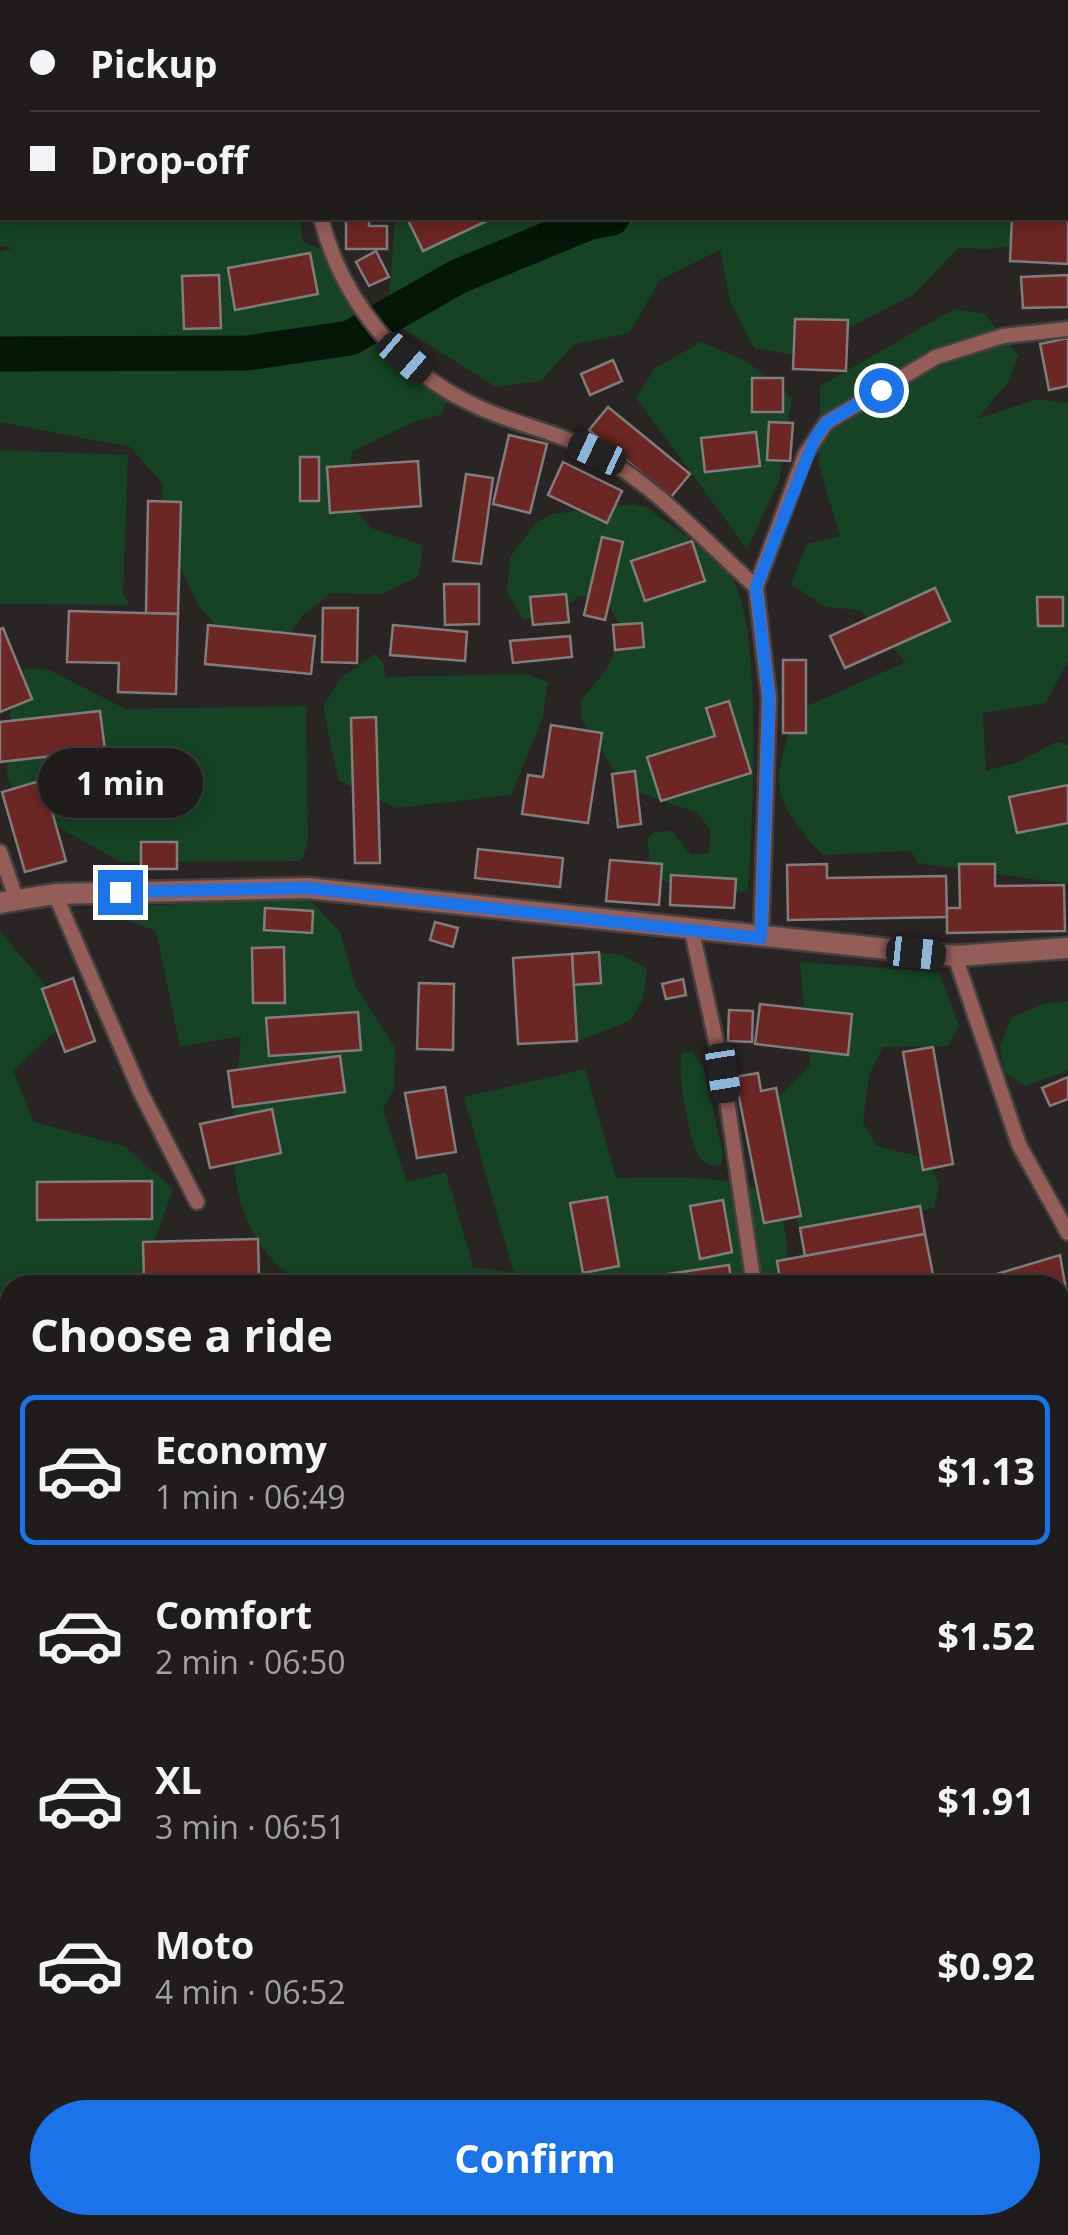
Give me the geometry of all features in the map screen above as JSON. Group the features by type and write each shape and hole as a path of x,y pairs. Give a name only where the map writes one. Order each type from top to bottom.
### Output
{"street":[{"path":"8,900 55,894 307,888 692,932 955,956 1068,948"}],"lane":[{"path":"322,220 330,252 387,344 422,373 477,406 551,432 633,476 756,587"},
{"path":"761,938 769,698 756,587 805,455 826,423 936,358 1003,336 1068,329"},
{"path":"0,852 8,900"},
{"path":"55,894 141,1094 197,1202"},
{"path":"692,932 723,1073 753,1275"},
{"path":"955,956 1019,1145 1068,1233"}],"green space":[{"path":"0,220 299,220 303,242 330,253 387,343 452,393 440,415 416,421 353,451 345,496 371,528 423,545 419,576 382,594 331,593 302,616 275,655 239,651 198,605 165,532 162,483 130,447 0,422 0,252 13,248 0,246"},
{"path":"395,220 1068,220 1068,237 988,249 958,248 913,295 794,355 754,348 730,301 720,250 660,280 629,333 573,345 541,381 496,387 397,325 389,296"},
{"path":"954,309 985,314 1018,355 1009,381 977,419 1037,399 1068,403 1068,661 1046,703 983,713 986,771 1018,762 1056,742 1068,745 1068,884 918,863 911,851 822,855 792,817 780,788 782,757 796,711 906,662 860,610 825,607 791,584 807,544 840,536 819,465 820,386"},
{"path":"701,342 746,361 792,397 779,481 747,549 636,398 655,368"},
{"path":"0,450 128,455 123,594 130,605 0,604"},
{"path":"634,504 648,508 714,558 731,577 741,602 752,681 748,891 695,895 652,875 647,839 654,832 672,831 691,855 709,853 711,830 696,812 625,788 580,717 582,699 606,670 624,634 604,596 579,596 556,614 523,620 507,592 510,557 537,522 552,514"},
{"path":"375,654 383,662 386,677 525,674 548,682 543,717 511,795 396,808 338,780 323,707 340,678"},
{"path":"30,668 49,670 126,709 306,706 308,844 301,861 120,862 18,804 7,775 13,673"},
{"path":"281,899 312,902 340,932 355,985 395,1048 394,1089 383,1109 407,1182 446,1172 473,1267 514,1273 464,1097 585,1069 616,1178 697,1178 757,1190 770,1198 781,1215 788,1275 290,1275 273,1261 254,1234 241,1204 233,1140 241,1036 180,1047 156,931 124,919 122,907"},
{"path":"0,931 71,1016 13,1071 34,1122 124,1146 173,1189 143,1275 0,1275"},
{"path":"599,952 622,955 647,969 643,999 630,1021 577,1041 573,985 601,983"},
{"path":"800,962 939,972 959,1026 948,1046 883,1047 869,1075 863,1123 877,1146 929,1159 939,1185 934,1208 801,1234 766,1110 810,1065"},
{"path":"1068,1001 1068,1071 1025,1086 1004,1072 1000,1047 1011,1018 1043,1004"},
{"path":"691,1052 703,1066 723,1154 721,1166 701,1159 691,1136 681,1062 682,1053"}],"building":[{"path":"346,220 369,220 369,226 387,226 387,249 346,249"},
{"path":"408,220 489,220 423,251"},
{"path":"1012,220 1068,220 1068,264 1010,261"},
{"path":"376,251 389,277 369,286 356,262"},
{"path":"310,253 318,294 235,310 228,268"},
{"path":"219,275 221,328 184,329 182,276"},
{"path":"1068,275 1068,307 1023,308 1021,277"},
{"path":"795,319 848,320 846,371 793,369"},
{"path":"1068,338 1068,386 1049,390 1040,344"},
{"path":"613,360 622,381 590,395 581,374"},
{"path":"752,378 783,378 783,412 752,412"},
{"path":"608,407 690,474 671,497 589,430"},
{"path":"769,422 793,423 790,461 767,460"},
{"path":"756,432 760,466 705,472 701,438"},
{"path":"509,435 547,444 530,513 493,504"},
{"path":"300,457 319,457 319,501 300,501"},
{"path":"418,461 421,506 330,513 327,467"},
{"path":"563,462 622,491 607,523 548,495"},
{"path":"466,474 493,478 481,564 453,561"},
{"path":"148,501 181,502 178,614 146,613"},
{"path":"602,537 623,542 605,620 584,615"},
{"path":"692,541 705,581 645,601 631,561"},
{"path":"444,584 479,584 479,624 445,625"},
{"path":"935,588 950,621 845,668 830,636"},
{"path":"566,594 569,622 533,625 530,597"},
{"path":"1037,597 1063,597 1063,626 1038,626"},
{"path":"323,608 358,608 357,663 322,662"},
{"path":"69,611 178,614 176,694 118,692 119,663 67,662"},
{"path":"642,623 644,647 615,650 613,625"},
{"path":"208,625 315,636 311,674 205,664"},
{"path":"393,625 467,632 465,661 390,655"},
{"path":"3,628 32,699 0,712 0,629"},
{"path":"570,636 572,657 513,663 510,641"},
{"path":"783,660 806,660 806,733 783,733"},
{"path":"729,701 751,773 661,801 647,757 715,736 706,708"},
{"path":"100,711 105,750 0,762 0,722"},
{"path":"376,717 380,863 355,863 351,718"},
{"path":"551,725 602,733 588,823 522,814 528,775 543,777"},
{"path":"635,771 641,824 618,827 612,774"},
{"path":"43,780 66,861 25,872 2,792"},
{"path":"1068,785 1068,823 1017,833 1009,797"},
{"path":"141,842 177,842 177,869 141,869"},
{"path":"478,849 563,858 560,887 475,878"},
{"path":"610,860 662,864 659,905 606,901"},
{"path":"827,864 827,878 946,876 947,917 788,920 787,865"},
{"path":"959,864 995,864 995,886 1064,885 1065,931 947,933 947,908 960,908"},
{"path":"671,875 736,879 734,908 670,905"},
{"path":"265,908 313,911 312,933 264,930"},
{"path":"435,922 458,928 453,947 430,940"},
{"path":"284,947 285,1003 253,1003 252,948"},
{"path":"599,952 601,983 573,985 572,954"},
{"path":"572,954 577,1041 518,1044 513,958"},
{"path":"73,978 95,1041 65,1052 42,989"},
{"path":"683,979 686,995 666,999 662,984"},
{"path":"419,983 454,984 453,1050 417,1049"},
{"path":"760,1004 852,1014 848,1055 755,1044"},
{"path":"729,1010 753,1011 752,1042 728,1041"},
{"path":"358,1012 361,1050 269,1056 266,1018"},
{"path":"933,1047 953,1164 923,1170 903,1052"},
{"path":"340,1056 345,1092 233,1107 228,1071"},
{"path":"758,1073 761,1091 776,1088 801,1216 764,1223 735,1077"},
{"path":"1068,1077 1068,1099 1050,1106 1042,1088"},
{"path":"445,1087 456,1152 417,1158 405,1093"},
{"path":"272,1109 281,1153 210,1168 200,1124"},
{"path":"152,1181 152,1219 37,1220 37,1182"},
{"path":"607,1197 619,1266 583,1273 570,1203"},
{"path":"723,1200 732,1252 700,1259 690,1206"},
{"path":"920,1206 925,1234 805,1256 800,1228"},
{"path":"925,1234 933,1275 779,1275 777,1261"},
{"path":"258,1239 259,1275 144,1275 143,1242"},
{"path":"1060,1255 1063,1275 993,1275"},
{"path":"729,1265 730,1275 661,1275"}],"waterway":[{"path":"0,354 247,353 350,338 459,276 601,220"}],"route":[{"path":"120,892 307,888 761,938 769,698 756,587 805,455 815,438 826,423 881,390"}]}
